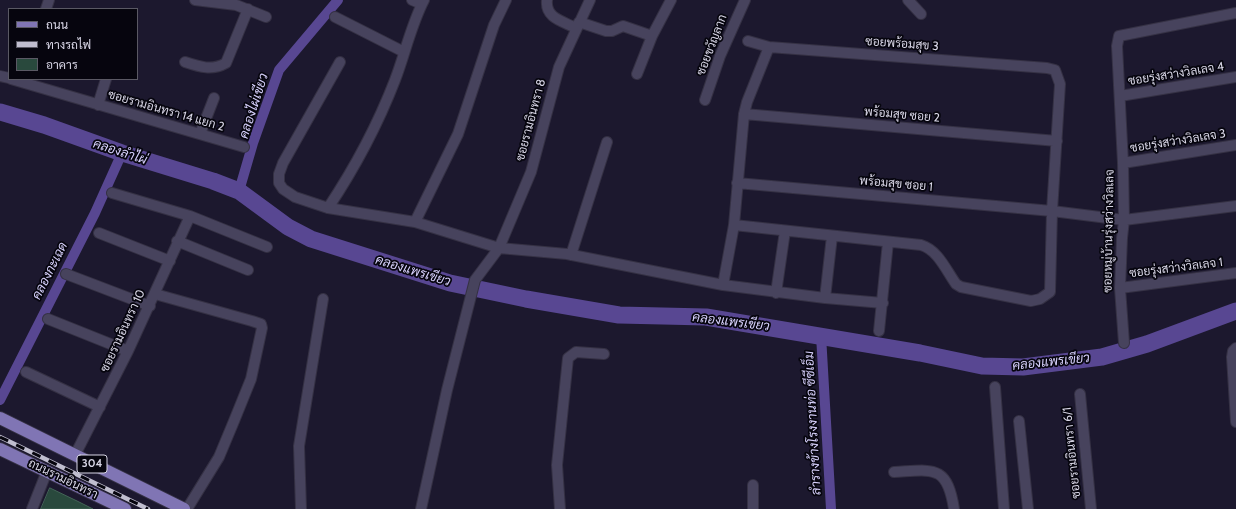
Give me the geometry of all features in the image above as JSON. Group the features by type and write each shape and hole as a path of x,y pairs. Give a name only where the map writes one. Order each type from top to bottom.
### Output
{"main road":[{"name":"304","path":"0,418 184,509"},
{"name":"ถนนรามอินทรา","path":"0,449 125,509"}],"street":[{"path":"195,0 219,1 236,5 266,17"},
{"path":"328,208 378,118 394,82 423,2 412,0"},
{"path":"415,222 458,134 494,25 506,0"},
{"path":"547,0 547,11 551,16 578,25 606,31 612,31 623,26 652,36"},
{"name":"ซอยรามอินทรา 8","path":"421,509 470,295 475,280 499,248 531,172 559,67 590,0"},
{"path":"637,74 652,36 670,0"},
{"name":"ซอยขวัญลาก","path":"705,100 720,56 745,0"},
{"path":"908,0 921,14"},
{"path":"186,62 204,68 213,68 226,63 248,10"},
{"name":"ซอยหมู่บ้านรุ่งสว่างวิลเลจ","path":"1124,343 1120,288 1124,220 1124,163 1117,46 1119,36 1236,13"},
{"path":"335,17 404,52"},
{"name":"ซอยพร้อมสุข 3","path":"748,41 769,47 1055,70 1060,84 1057,141"},
{"path":"723,285 734,225 744,114 749,97 769,47"},
{"path":"340,62 283,163 279,174 279,183 283,189 294,197 328,208 415,222 499,248 571,255 723,285 776,293 882,303"},
{"name":"ซอยรุ่งสว่างวิลเลจ 4","path":"1120,96 1236,77"},
{"name":"ซอยรามอินทรา 14 แยก 2","path":"18,80 98,105 244,147"},
{"path":"98,105 106,80"},
{"path":"200,134 214,98"},
{"name":"พร้อมสุข ซอย 2","path":"744,114 1057,141"},
{"path":"734,225 928,247 934,252 956,284 961,287 1031,301 1040,299 1046,296 1050,288 1052,211 1057,141"},
{"path":"571,255 607,142"},
{"name":"ซอยรุ่งสว่างวิลเลจ 3","path":"1124,163 1236,145"},
{"name":"พร้อมสุข ซอย 1","path":"737,183 1052,211 1124,220 1236,206"},
{"path":"112,193 190,216 267,247"},
{"name":"ซอยรามอินทรา 10","path":"75,455 150,306 170,261 177,241 190,216"},
{"path":"776,293 785,231"},
{"path":"99,233 170,261"},
{"path":"825,298 832,236"},
{"path":"177,241 248,270"},
{"path":"879,331 888,242"},
{"name":"ซอยรุ่งสว่างวิลเลจ 1","path":"1120,288 1236,273"},
{"path":"66,274 150,306"},
{"path":"155,294 252,321 260,324 262,328 251,379 234,421 219,457 187,509"},
{"path":"301,509 299,446 323,299"},
{"path":"48,319 128,351"},
{"path":"1236,348 1233,351 1232,357 1236,422"},
{"path":"560,509 557,465 568,358 576,352 604,354"},
{"path":"26,372 100,407"},
{"path":"996,387 1004,509"},
{"name":"ซอยรามอินทรา 6/1","path":"1080,394 1091,509"},
{"path":"1019,421 1028,509"},
{"path":"32,509 47,471"},
{"path":"894,472 927,471 941,475 950,487 954,509"},
{"path":"753,485 753,509"}],"building":[{"path":"50,488 77,501 93,509 41,509"}],"waterway":[{"name":"คลองไผ่เขียว","path":"239,191 253,143 279,70 338,0"},
{"name":"คลองแพรเขียว","path":"0,112 44,125 122,153 213,181 239,191 288,227 311,239 450,283 526,299 619,315 706,317 920,353 982,366 1023,367 1102,357 1147,344 1236,311"},
{"name":"คลองกะเฉด","path":"0,400 95,213 122,153"},
{"name":"ลำรางข้างโรงงานท่อ ซีซีเอ็ม","path":"821,335 831,509"}],"railway":[{"path":"0,437 148,509"}],"water label":[{"name":"คลองลำไผ่","path":"120,152"}]}
